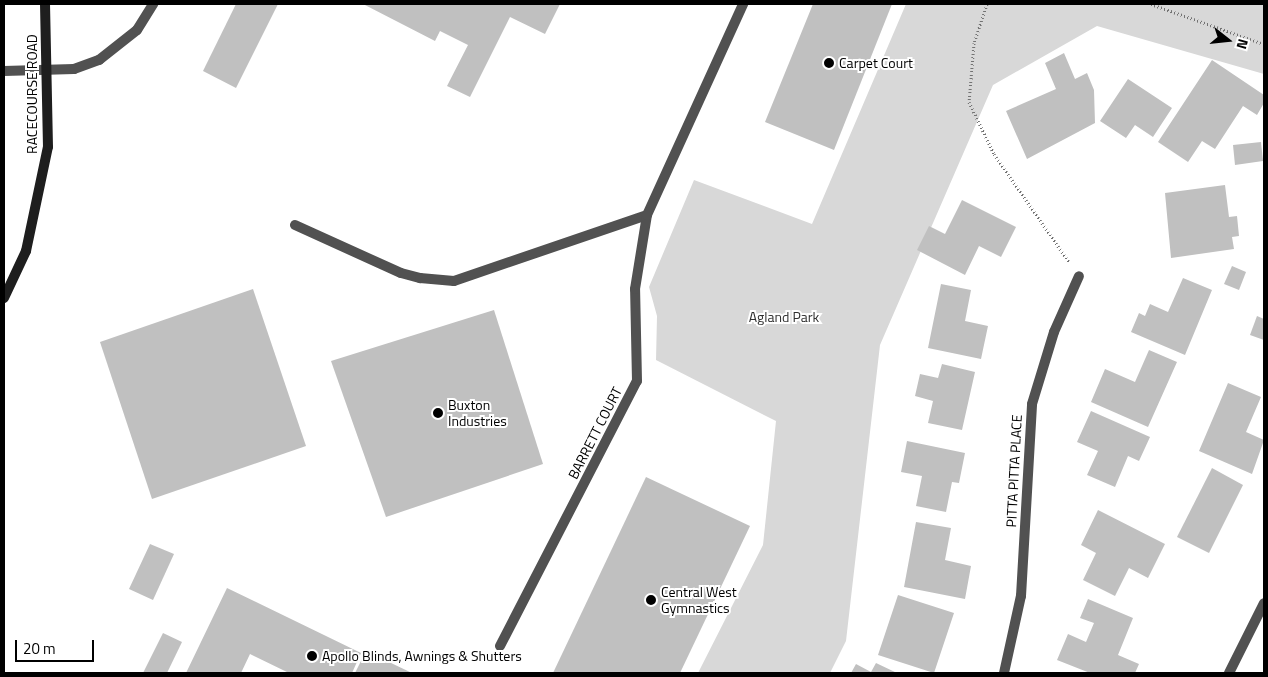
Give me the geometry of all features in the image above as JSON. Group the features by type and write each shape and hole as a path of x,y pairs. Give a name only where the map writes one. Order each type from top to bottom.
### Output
{"street":[{"name":"RACECOURSE ROAD","path":"4,298 26,251 41,193 48,147 48,70 45,4"},
{"path":"4,71 74,69 99,60 137,30 153,4"},
{"name":"BARRETT COURT","path":"500,646 637,381 635,289 647,215 743,4"},
{"path":"295,225 401,273 429,280 454,280 647,215"},
{"name":"PITTA PITTA PLACE","path":"1004,673 1021,596 1032,404 1054,332 1078,276"},
{"path":"1229,673 1264,603"}],"path":[{"path":"987,4 974,43 969,102 994,154 1078,276"},
{"path":"1151,4 1264,44"}],"green space":[{"name":"Agland Park","path":"906,4 1264,4 1264,74 1097,26 993,85 880,345 846,641 830,673 698,673 763,545 776,421 656,360 657,316 649,287 694,180 812,224"}],"building":[{"path":"236,4 278,4 236,88 203,71"},
{"path":"363,4 560,4 545,34 510,17 470,97 447,86 468,45 440,31 435,41"},
{"name":"Carpet Court","path":"813,4 892,4 834,150 765,122"},
{"path":"1064,53 1075,79 1087,73 1094,90 1095,123 1027,159 1006,111 1056,89 1045,63"},
{"path":"1212,60 1264,95 1264,103 1257,115 1243,106 1215,149 1202,141 1188,162 1158,142"},
{"path":"1128,79 1172,108 1153,137 1135,125 1126,138 1100,121"},
{"path":"1261,142 1263,161 1235,165 1233,145"},
{"path":"1225,185 1229,217 1237,216 1239,236 1232,237 1234,249 1171,258 1165,193"},
{"path":"962,200 1016,227 1001,257 979,246 965,275 917,250 929,226 945,234"},
{"path":"1232,266 1246,272 1239,290 1224,284"},
{"path":"1183,278 1212,290 1185,355 1131,332 1139,313 1145,316 1150,304 1168,312"},
{"path":"941,284 971,290 965,321 988,326 981,359 928,348"},
{"path":"253,289 306,446 152,499 100,342"},
{"name":"Buxton Industries","path":"494,310 543,464 386,517 331,361"},
{"path":"1257,316 1264,319 1264,340 1250,335"},
{"path":"1149,350 1177,362 1148,427 1091,402 1105,369 1135,382"},
{"path":"942,364 975,372 962,430 928,423 933,401 915,396 920,374 938,378"},
{"path":"1228,383 1261,397 1246,432 1264,440 1252,474 1199,451"},
{"path":"1091,411 1150,437 1139,461 1128,456 1115,487 1087,475 1098,451 1077,442"},
{"path":"907,441 965,453 959,483 952,482 946,512 916,506 922,476 901,472"},
{"path":"1212,468 1243,485 1209,553 1177,537"},
{"name":"Central West Gymnastics","path":"646,477 750,526 680,673 553,673"},
{"path":"1098,510 1165,544 1148,578 1129,568 1115,596 1083,580 1096,553 1081,545"},
{"path":"916,522 951,528 945,560 971,566 965,599 904,587"},
{"path":"150,544 174,554 153,600 129,589"},
{"path":"227,588 361,653 352,673 289,673 250,654 241,673 186,673"},
{"path":"898,595 954,613 934,673 878,655"},
{"path":"1088,599 1133,618 1118,655 1139,664 1135,673 1090,673 1057,660 1068,634 1086,642 1094,623 1080,618"},
{"path":"163,633 182,642 167,673 143,673"},
{"path":"366,651 412,673 355,673"},
{"path":"876,663 897,673 851,673 856,664 871,672"}],"place":[{"name":"Carpet Court","path":"829,63"},
{"name":"Buxton Industries","path":"438,413"},
{"name":"Central West Gymnastics","path":"651,600"},
{"name":"Apollo Blinds, Awnings & Shutters","path":"312,656"}]}
